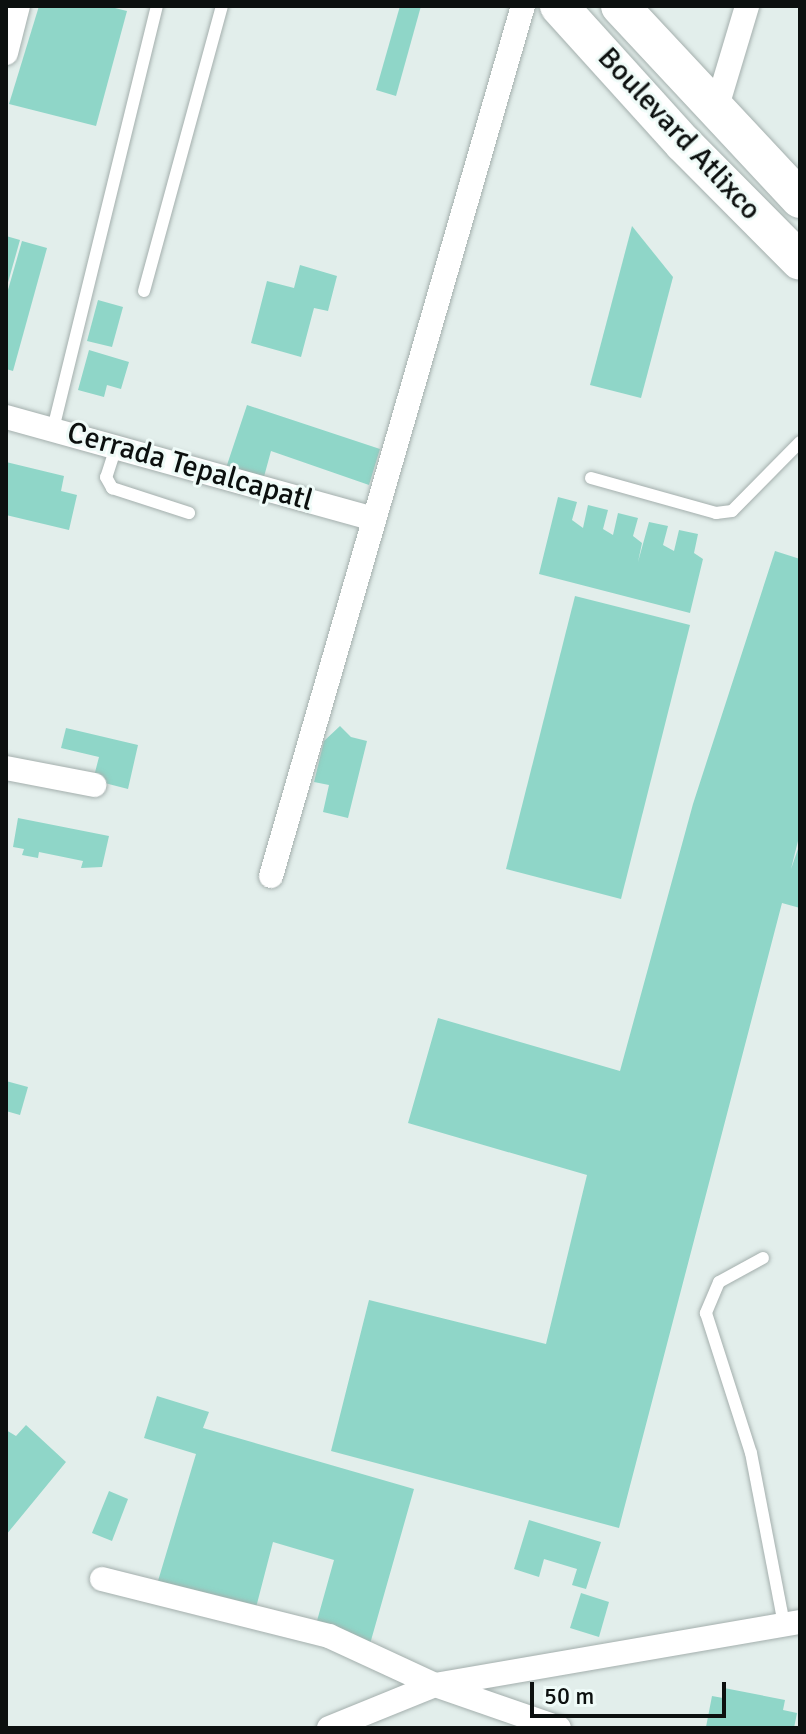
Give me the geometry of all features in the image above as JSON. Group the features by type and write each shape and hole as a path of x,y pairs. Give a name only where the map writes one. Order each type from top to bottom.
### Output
{"main road":[{"name":"Boulevard Atlixco","path":"559,6 683,143 800,261"},
{"path":"620,6 715,113 800,199"}],"street":[{"path":"6,53 18,6"},
{"path":"271,876 523,6"},
{"path":"715,113 747,6"},
{"name":"Cerrada Tepalcapatl","path":"6,417 117,444 374,519"},
{"path":"6,768 94,785"},
{"path":"102,1579 329,1636 435,1685 559,1728"},
{"path":"329,1728 435,1685 792,1624"}],"lane":[{"path":"53,429 157,6"},
{"path":"144,291 222,6"},
{"path":"591,478 716,513 732,511 800,442"},
{"path":"117,444 106,477 112,488 189,513"},
{"path":"763,1258 719,1282 706,1313 751,1453 792,1624"}],"building":[{"path":"39,6 107,6 127,11 96,126 9,104"},
{"path":"400,6 421,6 396,96 376,90"},
{"path":"632,226 673,277 641,398 590,385"},
{"path":"6,236 20,240 7,286 6,286"},
{"path":"22,241 47,248 13,371 6,369 6,297"},
{"path":"300,265 337,276 328,311 314,308 301,357 251,343 267,281 294,288"},
{"path":"98,300 123,307 112,347 87,341"},
{"path":"89,350 129,362 121,389 107,385 104,397 78,390"},
{"path":"247,405 380,449 369,485 271,451 262,484 225,471"},
{"path":"6,462 64,476 61,491 77,495 69,530 6,515"},
{"path":"558,497 577,502 572,520 583,528 588,505 608,510 603,529 613,535 618,513 638,518 633,536 642,543 638,562 649,522 668,526 663,545 674,551 679,530 698,534 694,553 703,559 690,613 539,574"},
{"path":"775,551 800,559 800,833 791,869 800,843 800,908 782,903 619,1528 331,1451 369,1300 546,1344 587,1175 408,1123 438,1018 620,1071 693,804"},
{"path":"575,596 690,625 621,899 506,869"},
{"path":"340,726 351,737 367,741 348,818 323,812 329,785 314,782 324,741"},
{"path":"66,728 138,745 128,789 93,780 99,757 61,748"},
{"path":"18,818 109,836 102,867 81,868 83,861 39,852 38,858 22,855 24,849 13,847"},
{"path":"6,1081 28,1087 20,1115 6,1111"},
{"path":"157,1396 209,1412 203,1428 414,1489 370,1644 315,1628 334,1560 273,1542 253,1619 155,1591 196,1454 144,1438"},
{"path":"26,1425 66,1462 6,1535 6,1430 16,1436"},
{"path":"109,1491 128,1499 112,1541 92,1533"},
{"path":"529,1520 601,1542 586,1589 572,1585 577,1569 544,1559 539,1577 514,1569"},
{"path":"581,1593 609,1602 599,1637 570,1628"},
{"path":"724,1688 785,1700 783,1710 797,1713 794,1728 706,1727 712,1696 723,1698"}]}
